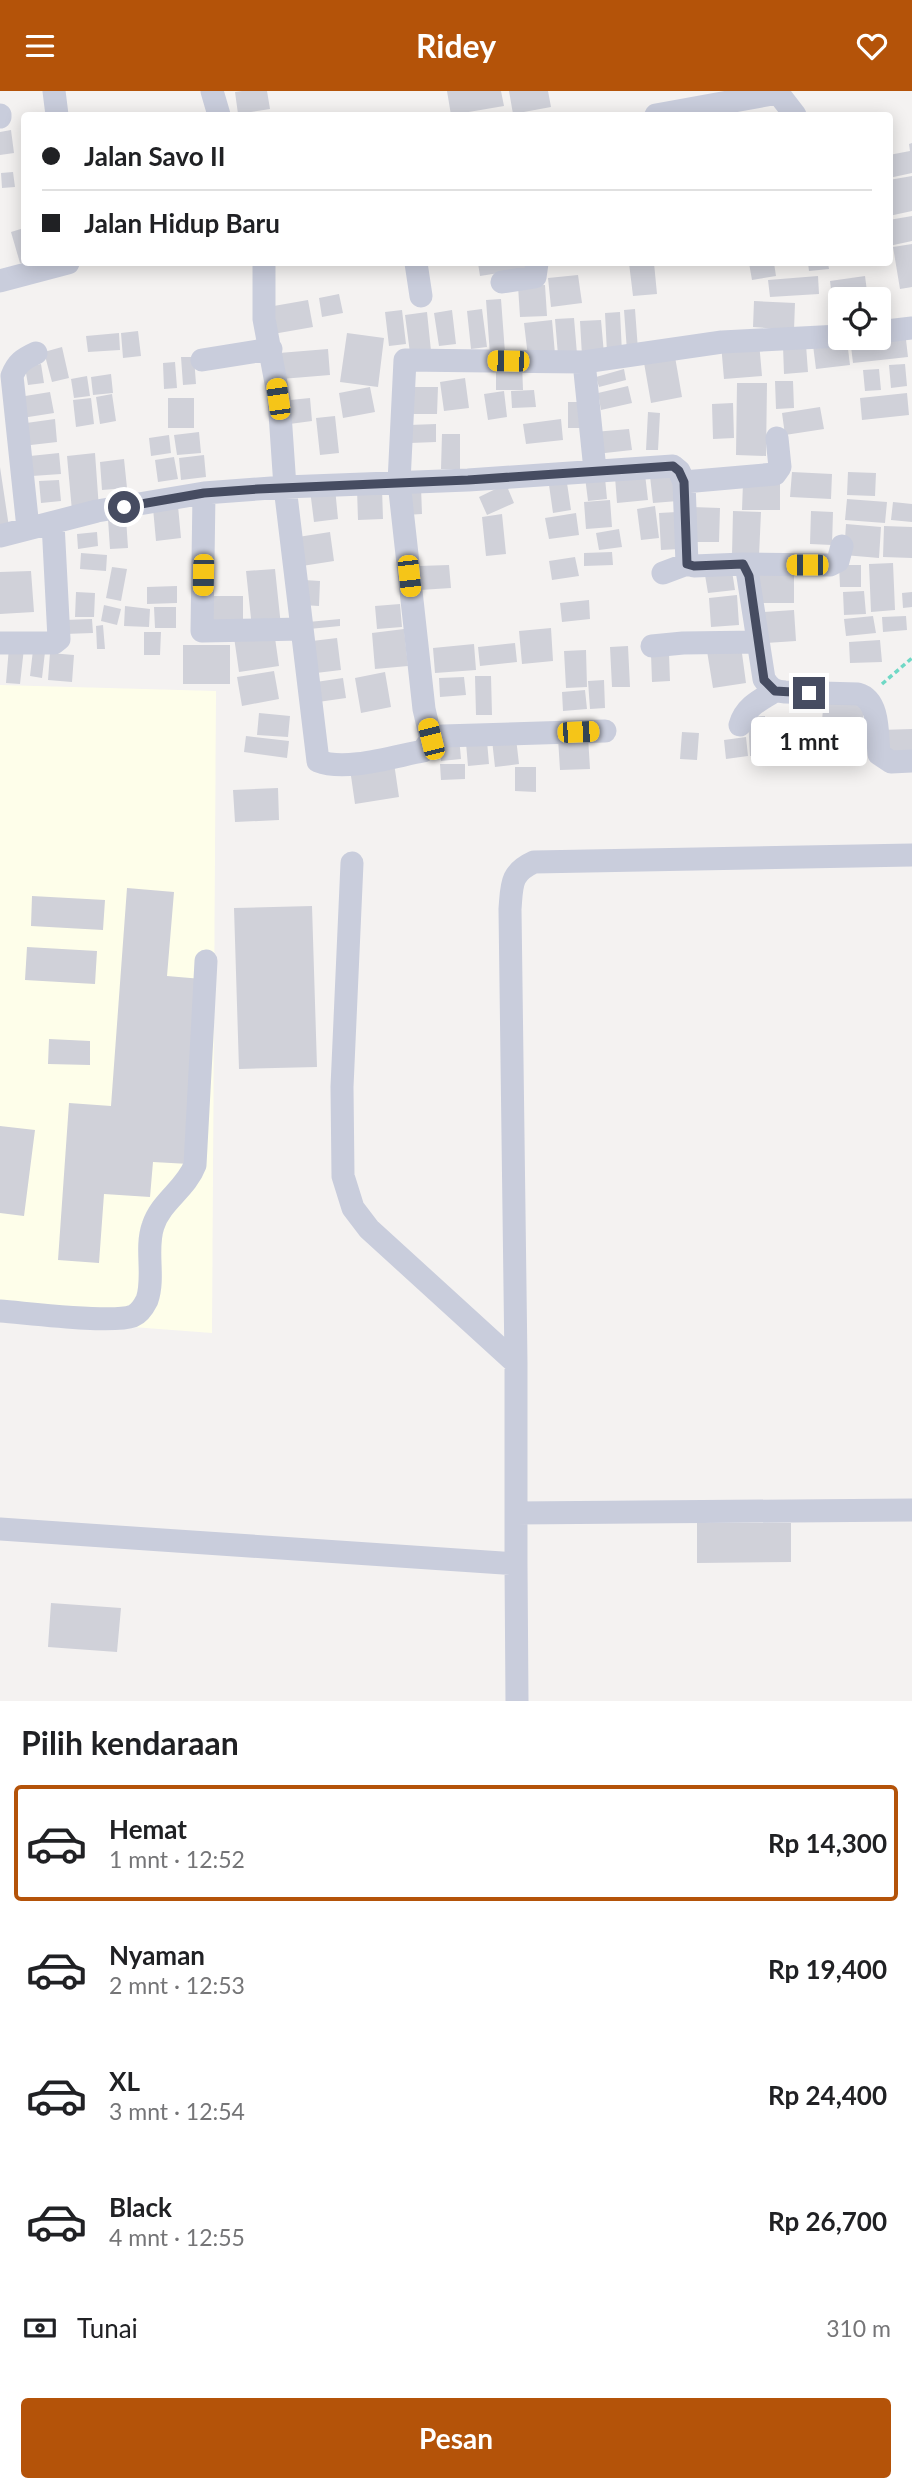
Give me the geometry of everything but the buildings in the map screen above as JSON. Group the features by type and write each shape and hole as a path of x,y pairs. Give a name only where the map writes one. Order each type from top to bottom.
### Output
{"street":[{"path":"54,91 57,112"},
{"path":"212,91 218,112"},
{"path":"673,112 778,93 793,112"},
{"path":"0,281 57,266"},
{"path":"264,266 264,319 278,399 301,628 318,761 328,765 379,760 423,751 431,739 443,736 605,731"},
{"path":"416,266 421,296"},
{"path":"502,282 535,277 537,266"},
{"path":"891,330 912,328"},
{"path":"431,739 424,709 399,482 405,360 584,362 722,342 828,337"},
{"path":"202,360 271,349"},
{"path":"28,528 12,376 16,365 36,353"},
{"path":"584,362 595,470"},
{"path":"684,482 775,474 780,467 777,439"},
{"path":"0,536 97,511 204,493 286,492 399,482 673,466 679,471 684,482 687,564"},
{"path":"204,493 202,631 301,628"},
{"path":"0,643 54,643 59,639 53,523"},
{"path":"663,573 687,564 830,565 838,561 842,546"},
{"path":"743,564 749,576 764,680 775,691"},
{"path":"652,646 758,642"},
{"path":"740,725 742,716 750,707 775,691 858,694 866,696 874,710 879,754 891,762 912,761"},
{"path":"517,1701 510,909 513,880 520,868 534,862 912,855"},
{"path":"352,863 342,1087 343,1175 347,1193 353,1209 369,1229 516,1363"},
{"path":"0,1311 110,1318 134,1316 142,1309 148,1298 152,1228 163,1207 184,1186 195,1165 206,961"},
{"path":"516,1513 912,1510"},
{"path":"0,1529 516,1564"}],"path":[{"path":"866,696 912,658"}],"shaded area":[{"path":"0,685 216,691 212,1333 0,1317"}],"route":[{"path":"124,507 204,493 468,480 673,466 679,471 684,482 687,564 743,564 749,576 764,680 768,687 775,691 809,693"}]}
